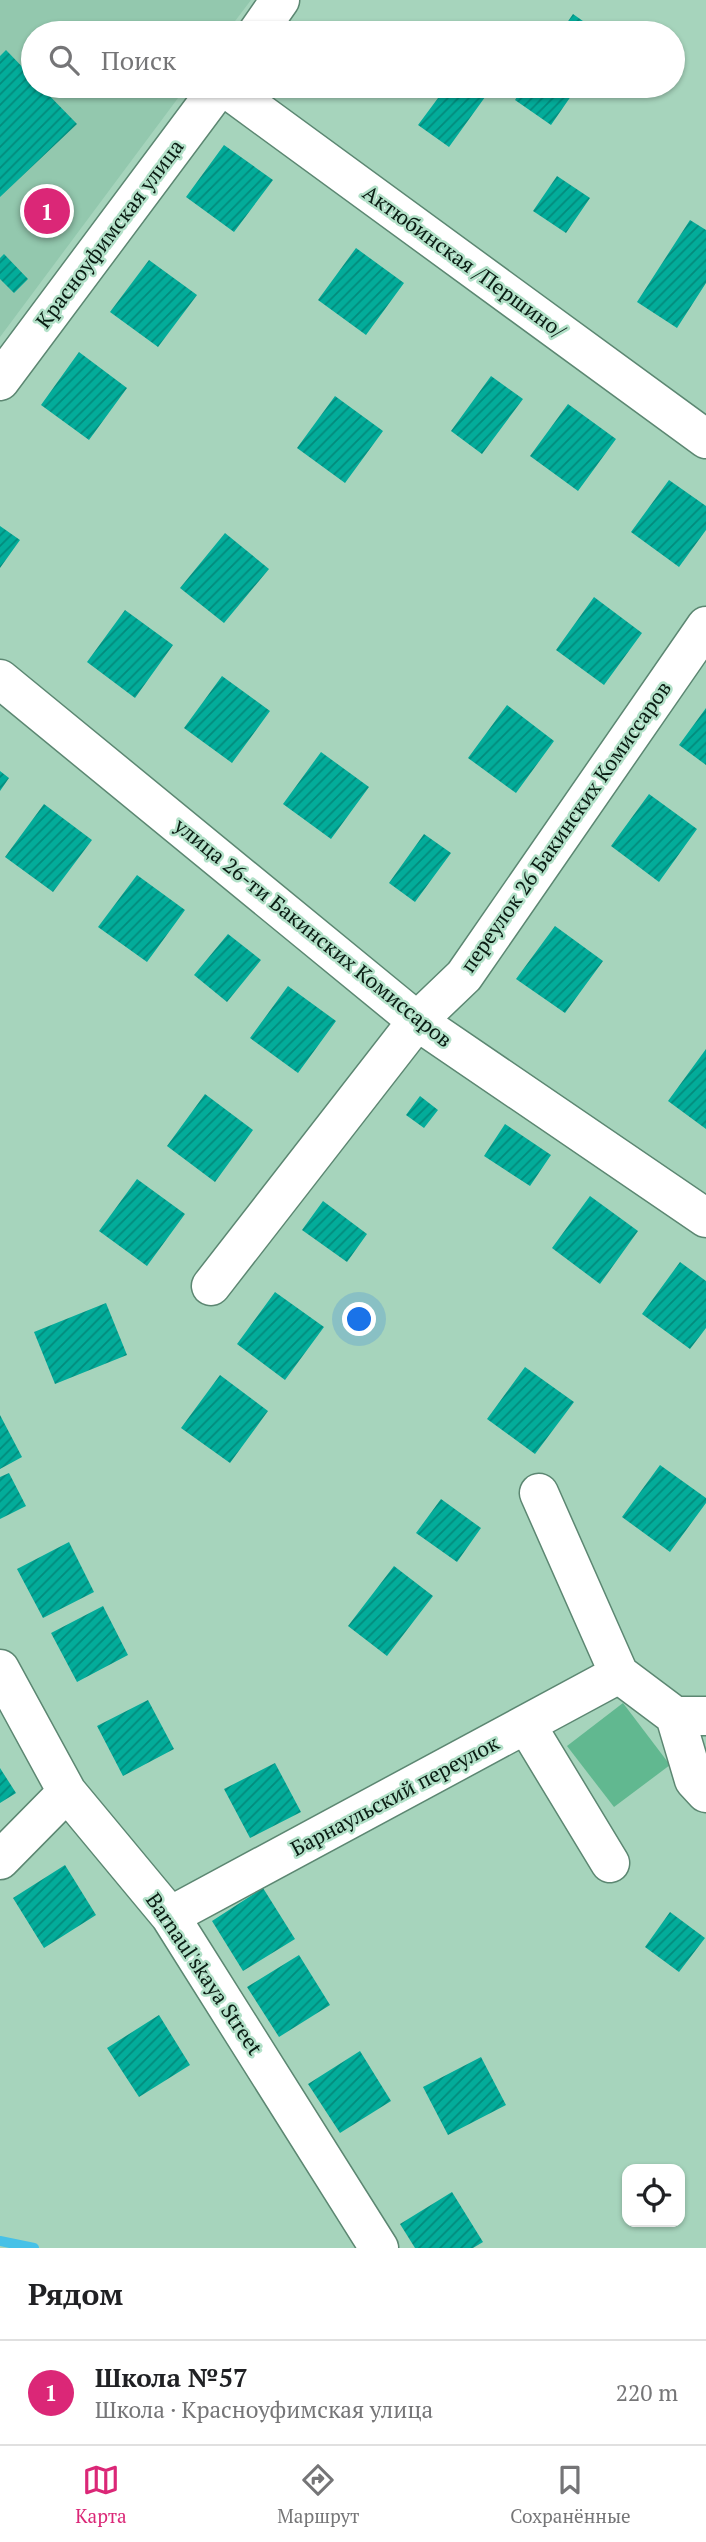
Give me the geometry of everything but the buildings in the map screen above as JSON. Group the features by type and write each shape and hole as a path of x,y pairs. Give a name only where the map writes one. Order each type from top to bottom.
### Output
{"street":[{"path":"265,21 280,0"},
{"name":"Красноуфимская улица","path":"0,381 212,98"},
{"name":"Актюбинская /Першино/","path":"237,98 706,439"},
{"name":"переулок 26 Бакинских Комиссаров","path":"211,1286 416,1021 464,976 706,626"},
{"name":"улица 26-ти Бакинских Комиссаров","path":"0,679 416,1021 703,1211"},
{"path":"539,1493 619,1674 690,1716 695,1780 706,1793"},
{"name":"Barnaul'skaya Street","path":"0,1669 68,1792 170,1916 379,2248"},
{"name":"Барнаульский переулок","path":"170,1916 527,1726 619,1674"},
{"path":"527,1726 610,1863"},
{"path":"0,1860 68,1792"}],"shaded area":[{"path":"0,0 251,0 235,21 21,21 21,98 178,98 0,337"},
{"path":"623,1703 670,1765 614,1807 567,1746"}],"waterway":[{"path":"0,2241 34,2248"}],"place":[{"name":"Школа №57","path":"47,211"}]}
